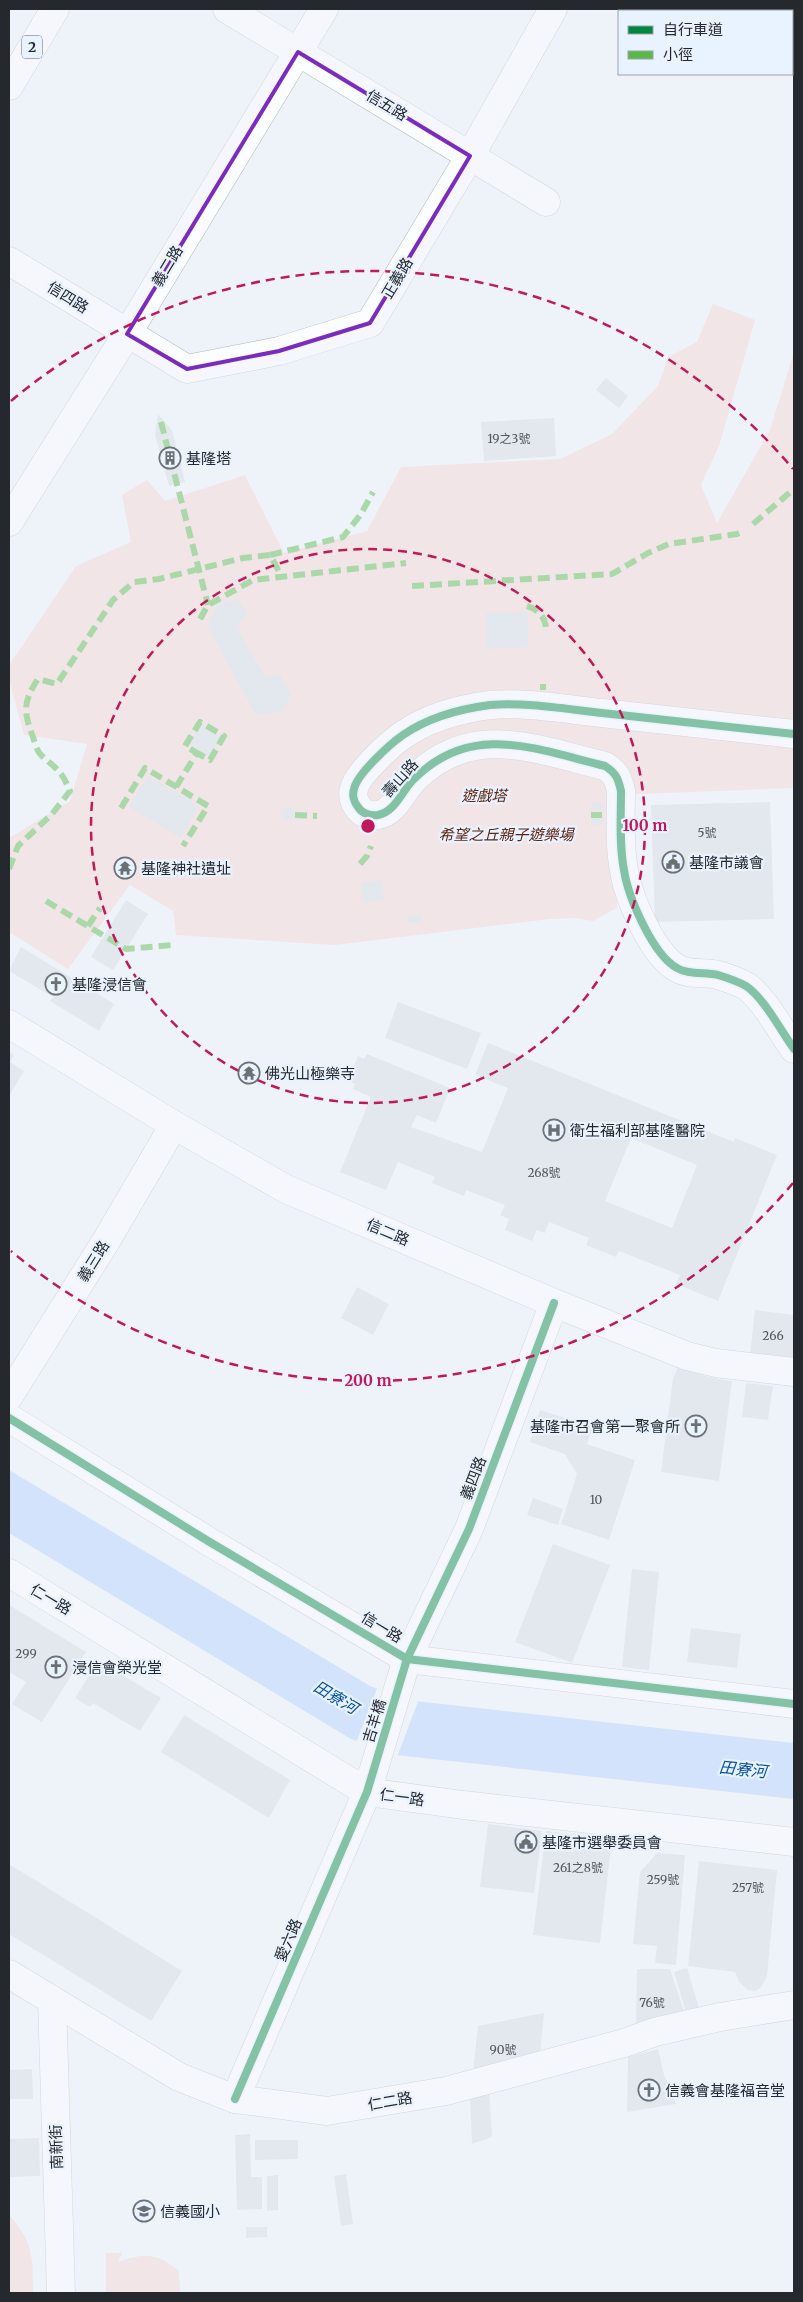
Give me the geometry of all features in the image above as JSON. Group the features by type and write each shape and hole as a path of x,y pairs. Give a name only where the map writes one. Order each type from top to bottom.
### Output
{"street":[{"name":"2","path":"9,53 36,9"},
{"name":"2","path":"9,86 55,9"},
{"name":"信五路","path":"227,9 546,202"},
{"name":"義二路","path":"9,522 127,334 324,9"},
{"name":"正義路","path":"127,334 187,369 279,351 370,323 470,156 553,9"},
{"name":"信四路","path":"9,261 127,334"},
{"name":"壽山路","path":"794,734 537,706 492,705 440,716 400,737 358,779 353,789 353,795 357,806 364,813 373,816 382,814 394,806 410,782 434,762 462,748 482,744 513,744 604,766 614,772 618,779 624,871 642,924 649,938 667,962 679,970 710,974 734,980 747,987 758,998 794,1049"},
{"name":"信二路","path":"9,1024 174,1125 286,1189 554,1303 686,1356 716,1364 794,1372"},
{"name":"義三路","path":"9,1396 106,1240 174,1125"},
{"name":"義四路","path":"407,1658 469,1529 554,1303"},
{"name":"信一路","path":"9,1418 208,1540 407,1658 794,1704"},
{"name":"仁一路","path":"9,1573 367,1792 463,1805 794,1842"},
{"name":"吉羊橋","path":"367,1792 407,1658"},
{"name":"愛六路","path":"235,2099 367,1792"},
{"name":"仁二路","path":"9,1974 179,2077 235,2099 327,2111 446,2091 624,2043 655,2032 792,1998"},
{"name":"南新街","path":"52,2000 60,2293"}],"highlighted area":[{"path":"298,52 470,156 370,323 279,351 187,369 127,334"}],"green space":[{"path":"713,304 755,320 719,446 701,485 717,523 770,430 794,352 794,788 615,795 617,908 593,921 575,918 550,919 335,945 176,935 173,911 130,885 68,969 9,932 9,838 70,801 87,744 24,735 9,679 9,665 76,566 131,542 122,495 147,480 165,501 245,475 284,553 367,531 401,467 560,459 612,434 658,386 668,357 697,342"},
{"path":"9,2215 28,2243 33,2270 33,2293 9,2293"},
{"path":"106,2253 122,2253 118,2262 143,2256 150,2256 164,2261 179,2271 180,2293 106,2293"}],"water":[{"name":"田寮河","path":"9,1470 370,1686 415,1701 794,1743 794,1799 396,1755 351,1739 9,1533"}],"pier":[{"path":"378,1686 419,1699 397,1757 356,1743"}],"building":[{"path":"606,378 628,396 619,408 596,390"},
{"name":"基隆塔","path":"158,414 172,430 185,482 169,486 155,435"},
{"path":"554,418 556,456 484,461 481,422"},
{"path":"238,599 247,614 237,628 265,677 280,675 291,695 283,711 256,715 208,627 217,604"},
{"path":"528,612 528,647 486,649 486,613"},
{"path":"201,724 222,737 209,757 189,745"},
{"path":"148,776 199,806 181,838 129,807"},
{"name":"基隆市議會","path":"770,802 774,919 655,922 651,805"},
{"path":"591,803 603,803 603,811 591,811"},
{"path":"285,807 291,807 295,814 291,821 285,821 281,817 281,811"},
{"path":"592,818 603,818 603,825 592,825"},
{"path":"381,880 384,900 364,903 361,883"},
{"path":"126,900 148,914 113,970 91,957"},
{"path":"421,915 421,922 407,923 407,916"},
{"name":"基隆浸信會","path":"21,947 114,1004 99,1031 50,1001 53,997 9,971"},
{"path":"398,1002 481,1033 467,1069 385,1038"},
{"path":"488,1043 734,1142 735,1138 777,1155 718,1301 676,1284 680,1275 619,1251 616,1257 586,1245 589,1238 549,1222 545,1233 537,1230 532,1241 505,1230 509,1219 500,1215 505,1205 466,1190 464,1196 432,1183 435,1177 398,1162 386,1190 340,1172 371,1097 353,1089 355,1084 348,1081 358,1056 364,1059 367,1054 450,1088 436,1123 417,1115 411,1127 482,1152 508,1088 475,1075","holes":["631,1138 697,1165 672,1228 605,1201"]},
{"path":"9,1051 14,1055 10,1062 24,1071 9,1096"},
{"path":"357,1287 389,1304 373,1335 341,1318"},
{"path":"755,1310 794,1315 794,1360 750,1355"},
{"name":"基隆市召會第一聚會所","path":"678,1368 713,1378 732,1381 719,1481 661,1472 673,1378"},
{"path":"746,1383 773,1386 768,1420 742,1417"},
{"path":"540,1410 593,1427 587,1444 635,1460 609,1540 561,1524 577,1474 565,1454 530,1442"},
{"path":"533,1498 563,1509 558,1525 527,1515"},
{"path":"553,1544 610,1565 572,1663 515,1642"},
{"path":"632,1569 659,1572 649,1670 622,1667"},
{"path":"9,1605 86,1652 42,1722 12,1704 26,1682 9,1672"},
{"path":"691,1628 741,1634 737,1668 687,1662"},
{"path":"98,1661 161,1698 140,1731 93,1703 90,1707 75,1698"},
{"path":"184,1715 290,1780 269,1818 161,1752"},
{"path":"488,1824 542,1831 534,1893 480,1887"},
{"path":"546,1831 612,1839 600,1943 533,1935"},
{"path":"657,1853 685,1855 676,1965 655,1963 657,1946 633,1944 640,1872"},
{"path":"699,1861 777,1870 767,1976 761,1988 755,1991 748,1990 739,1982 735,1972 688,1966"},
{"path":"9,1864 182,1971 151,2021 9,1934"},
{"path":"687,1968 701,2015 688,2019 674,1972"},
{"path":"637,1969 670,1969 687,2020 636,2031"},
{"path":"544,2013 540,2055 473,2072 478,2026"},
{"name":"信義會基隆福音堂","path":"658,2049 664,2075 676,2104 627,2112 628,2057"},
{"path":"32,2069 33,2099 9,2099 9,2070"},
{"path":"489,2088 492,2137 472,2144 470,2096"},
{"path":"250,2134 251,2177 262,2177 262,2209 237,2210 235,2135"},
{"path":"39,2138 40,2176 9,2177 9,2139"},
{"path":"255,2140 298,2140 298,2159 255,2160"},
{"path":"346,2174 353,2224 341,2226 334,2176"},
{"path":"278,2175 278,2210 267,2211 267,2176"},
{"path":"246,2227 267,2227 267,2237 246,2238"}],"marked path":[{"path":"161,422 208,605"},
{"path":"753,524 794,489"},
{"path":"270,555 343,537 361,514 373,492"},
{"path":"412,586 612,574 648,553 669,544 737,534 744,531"},
{"path":"9,869 18,846 52,814 70,791 61,773 38,751 28,721 26,714 27,702 38,679 57,684 113,600 134,582 159,579 243,558 270,555 282,577"},
{"path":"200,619 208,605 253,580 406,563"},
{"path":"527,606 541,614 545,621 546,630"},
{"path":"540,687 546,687"},
{"path":"176,787 197,753 185,746 200,722 224,736 210,760 197,753"},
{"path":"121,808 145,768 208,806 183,846"},
{"path":"295,815 317,816"},
{"path":"591,815 602,815"},
{"path":"360,864 367,856 371,846"},
{"path":"46,901 126,949 172,945"},
{"path":"88,926 100,908"}],"cycle path":[{"path":"794,734 546,706 490,705 445,715 423,723 403,735 367,768 356,783 353,794 357,805 364,813 370,815 384,813 394,806 413,780 435,762 458,751 481,745 504,744 529,747 605,766 618,779 621,791 622,860 626,881 643,924 659,951 668,961 681,970 718,975 746,986 753,991 766,1006 794,1049"},
{"path":"235,2099 367,1792 407,1659 469,1529 554,1303"},
{"path":"9,1418 208,1541 407,1659 794,1704"}],"place":[{"name":"基隆塔","path":"170,458"},
{"name":"基隆市議會","path":"673,862"},
{"name":"基隆神社遺址","path":"125,868"},
{"name":"基隆浸信會","path":"56,984"},
{"name":"佛光山極樂寺","path":"249,1073"},
{"name":"衛生福利部基隆醫院","path":"554,1130"},
{"name":"基隆市召會第一聚會所","path":"696,1426"},
{"name":"浸信會榮光堂","path":"56,1667"},
{"name":"基隆市選舉委員會","path":"526,1842"},
{"name":"信義會基隆福音堂","path":"649,2090"},
{"name":"信義國小","path":"144,2211"}],"park label":[{"name":"遊戲塔","path":"484,795"},
{"name":"希望之丘親子遊樂場","path":"506,834"}]}
